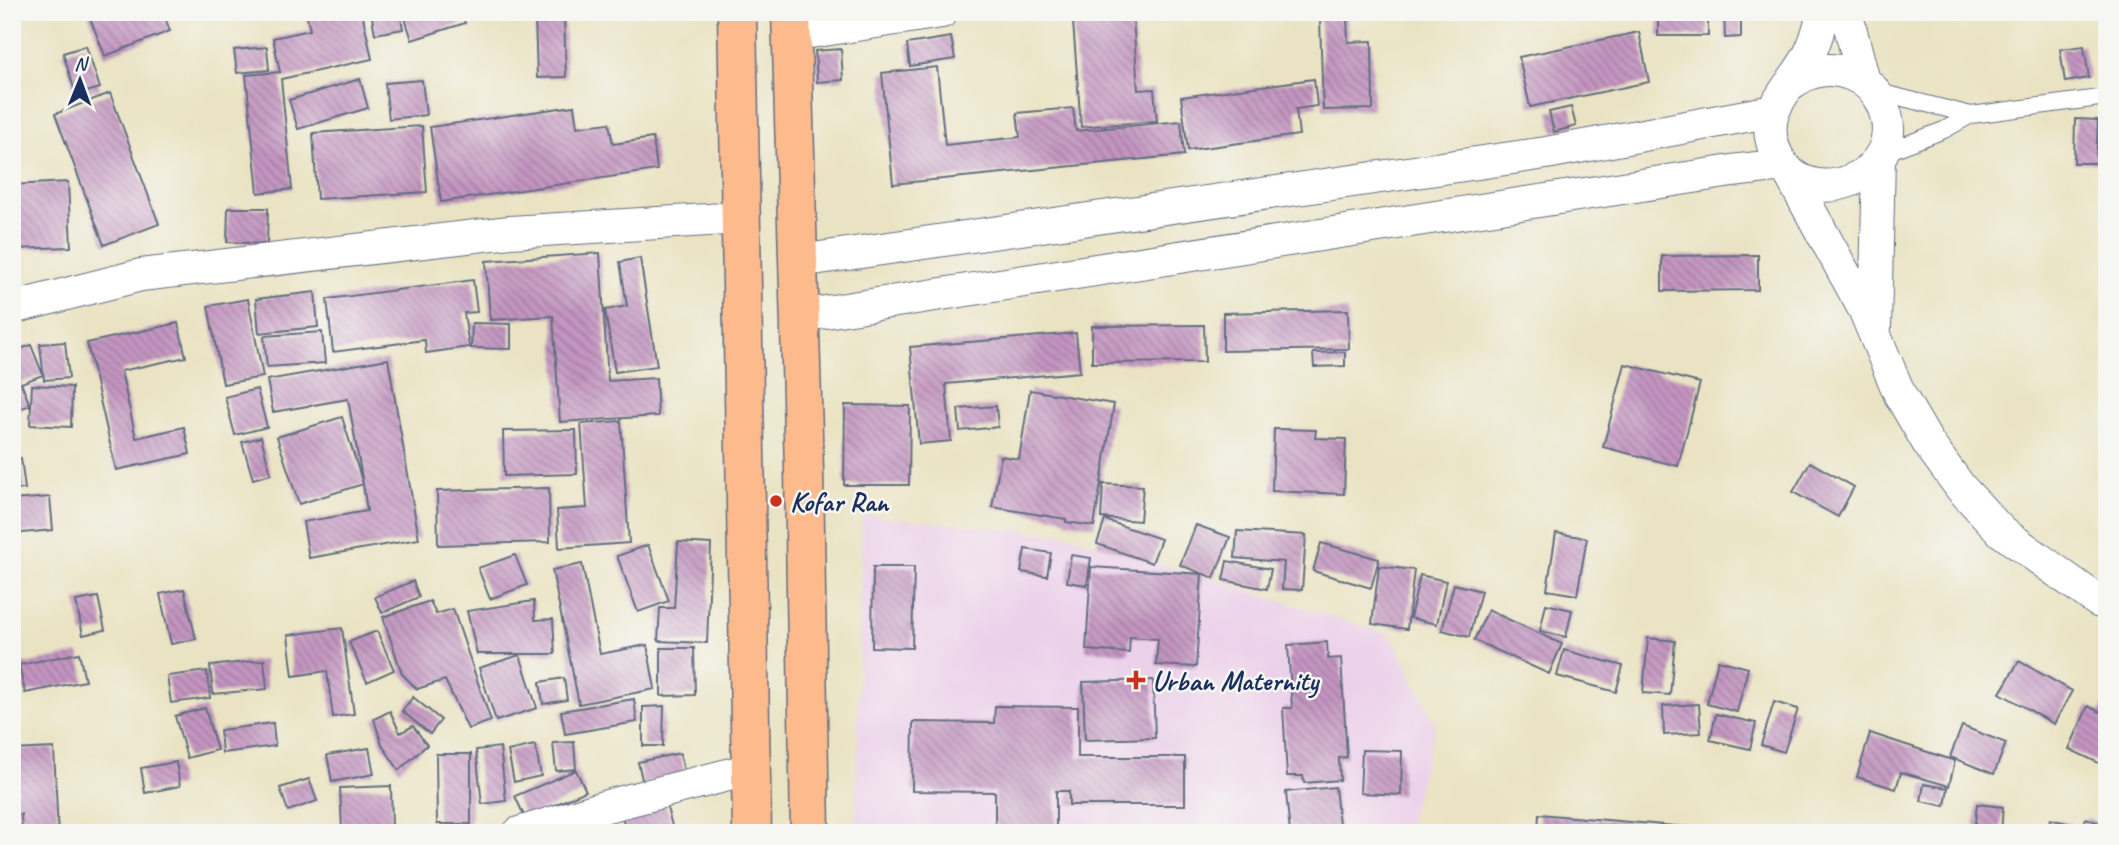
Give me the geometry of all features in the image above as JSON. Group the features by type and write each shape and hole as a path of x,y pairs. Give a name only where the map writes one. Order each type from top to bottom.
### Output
{"main road":[{"path":"737,12 752,833"},
{"path":"791,23 799,261 810,833"}],"street":[{"path":"791,23 942,12"},
{"path":"1823,12 1810,53 1792,83 1780,96 1773,111 1770,130 1774,149 1875,333 1900,395 1927,443 1961,488 2002,532 2098,601 2107,604"},
{"path":"1846,12 1869,86"},
{"path":"800,316 1732,171 1785,167 1810,183 1837,186 1871,169 1886,141 1886,114 1881,101 1869,86 1847,72 1828,70 1809,73 1792,83"},
{"path":"799,261 1546,153 1773,111"},
{"path":"1875,333 1880,155"},
{"path":"12,308 141,275 510,232 741,218"},
{"path":"519,833 607,806 751,769"}],"lane":[{"path":"1869,86 1971,115"},
{"path":"1880,155 1944,130 1971,115 2107,97"}],"shaded area":[{"name":"Urban Maternity","path":"862,515 1067,535 1391,635 1435,725 1406,833 856,833"}],"building":[{"path":"163,12 170,31 105,56 88,13"},
{"path":"362,12 372,59 281,79 292,189 258,193 246,75 280,72 273,38 310,30 306,13"},
{"path":"371,12 400,12 403,29 375,34"},
{"path":"403,12 461,12 465,23 412,40"},
{"path":"501,12 540,12 540,15 502,19"},
{"path":"1658,12 1708,12 1708,36 1658,36"},
{"path":"1724,12 1741,12 1741,37 1725,38"},
{"path":"564,16 566,77 537,78 535,17"},
{"path":"1133,17 1138,90 1154,89 1157,121 1081,127 1073,22"},
{"path":"1347,18 1348,42 1372,41 1373,109 1323,110 1320,19"},
{"path":"1639,32 1649,82 1530,107 1519,57"},
{"path":"951,37 955,59 910,66 907,44"},
{"path":"86,46 100,88 76,95 63,53"},
{"path":"2084,46 2089,78 2065,82 2060,49"},
{"path":"267,47 269,70 237,73 234,50"},
{"path":"841,49 843,80 817,82 815,51"},
{"path":"937,67 945,145 1020,137 1017,113 1073,108 1076,131 1181,121 1184,155 893,184 882,73"},
{"path":"360,79 368,108 298,129 289,100"},
{"path":"1314,79 1317,106 1296,109 1299,135 1188,150 1181,97"},
{"path":"422,80 426,115 389,119 385,83"},
{"path":"110,93 159,224 104,245 55,114"},
{"path":"574,106 577,127 609,123 613,144 653,138 657,170 441,202 430,127"},
{"path":"1571,107 1576,126 1554,132 1549,112"},
{"path":"2075,119 2098,120 2096,163 2074,163"},
{"path":"422,126 427,192 317,199 313,133"},
{"path":"68,182 71,247 12,249 12,185"},
{"path":"228,208 268,208 267,244 227,242"},
{"path":"600,253 608,381 656,378 658,416 560,422 553,316 490,320 486,261"},
{"path":"1758,255 1758,290 1662,291 1662,256"},
{"path":"640,258 657,366 615,372 605,310 627,306 620,262"},
{"path":"473,280 477,312 464,313 469,347 426,353 425,340 333,352 327,299"},
{"path":"315,292 318,327 259,333 256,299"},
{"path":"248,299 263,377 223,384 208,306"},
{"path":"1348,310 1349,349 1223,351 1223,313"},
{"path":"178,323 186,357 121,371 136,438 184,427 190,454 116,470 87,343"},
{"path":"472,323 511,324 511,349 471,348"},
{"path":"1204,325 1205,362 1092,363 1092,326"},
{"path":"322,332 325,363 267,367 264,336"},
{"path":"1076,333 1080,372 946,384 951,441 919,444 910,347"},
{"path":"65,342 69,378 44,380 40,344"},
{"path":"31,345 43,375 21,383 30,405 12,412 12,352"},
{"path":"1345,352 1345,366 1314,367 1313,353"},
{"path":"388,359 419,539 309,558 303,522 367,511 348,399 273,412 267,380"},
{"path":"1625,364 1700,383 1678,466 1603,447"},
{"path":"32,385 72,387 71,427 30,425"},
{"path":"257,389 267,427 235,435 225,397"},
{"path":"1030,390 1114,404 1094,526 992,507 1001,456 1019,459"},
{"path":"845,405 910,406 909,485 844,485"},
{"path":"996,406 998,427 960,431 958,409"},
{"path":"342,417 363,484 299,504 277,437"},
{"path":"621,421 629,543 559,548 557,510 587,508 581,424"},
{"path":"1274,429 1316,430 1315,438 1346,439 1344,494 1272,491"},
{"path":"576,430 577,474 504,476 503,431"},
{"path":"261,437 271,474 253,479 242,442"},
{"path":"21,458 25,489 12,490 12,459"},
{"path":"1810,462 1854,487 1838,517 1793,492"},
{"path":"1103,484 1143,486 1140,521 1101,518"},
{"path":"549,488 550,542 438,545 437,491"},
{"path":"50,497 53,530 12,534 12,500"},
{"path":"1105,520 1161,539 1152,563 1097,544"},
{"path":"1196,525 1230,537 1214,578 1180,565"},
{"path":"1237,531 1306,535 1302,590 1282,589 1284,562 1235,558"},
{"path":"1556,533 1587,538 1577,595 1547,590"},
{"path":"678,542 711,544 707,643 658,641 660,608 674,608"},
{"path":"1321,543 1379,559 1371,588 1313,571"},
{"path":"648,545 669,601 638,612 617,556"},
{"path":"1025,549 1051,553 1047,576 1021,572"},
{"path":"515,555 527,585 490,599 478,568"},
{"path":"1071,555 1091,558 1087,585 1067,582"},
{"path":"1227,561 1271,569 1267,589 1223,580"},
{"path":"582,564 600,654 647,645 655,689 579,704 552,570"},
{"path":"1379,566 1414,570 1407,629 1372,624"},
{"path":"873,567 914,567 912,648 872,647"},
{"path":"1091,567 1202,574 1196,667 1156,665 1158,639 1130,637 1129,653 1086,650"},
{"path":"1420,575 1446,581 1437,624 1410,618"},
{"path":"413,581 419,597 382,613 375,597"},
{"path":"1454,584 1481,591 1469,637 1442,630"},
{"path":"184,589 196,639 171,644 160,594"},
{"path":"98,597 105,630 83,635 76,601"},
{"path":"430,601 436,614 453,609 491,721 468,729 445,680 417,689 402,674 383,617"},
{"path":"534,601 535,620 553,619 555,654 477,654 467,611"},
{"path":"1546,604 1572,610 1566,637 1540,631"},
{"path":"1488,610 1562,644 1549,674 1474,640"},
{"path":"342,628 354,714 333,717 327,671 293,676 288,635"},
{"path":"377,631 394,670 367,682 349,642"},
{"path":"12,632 15,632 18,667 12,668"},
{"path":"1648,638 1675,641 1670,695 1643,693"},
{"path":"1327,642 1328,659 1341,658 1347,757 1339,758 1340,780 1304,783 1303,776 1287,776 1283,708 1292,708 1288,645"},
{"path":"661,648 694,648 695,695 661,696"},
{"path":"1564,650 1623,666 1616,692 1557,676"},
{"path":"79,653 85,681 25,693 19,665"},
{"path":"520,655 537,708 496,721 479,668"},
{"path":"264,660 267,689 213,694 210,666"},
{"path":"1718,660 1748,668 1737,712 1707,704"},
{"path":"2019,661 2072,691 2054,724 2000,693"},
{"path":"207,671 210,698 171,703 167,676"},
{"path":"564,678 567,700 543,704 540,682"},
{"path":"1153,680 1155,738 1085,740 1083,682"},
{"path":"413,697 441,720 430,734 402,711"},
{"path":"2107,697 2107,767 2069,749 2088,706 2100,712"},
{"path":"634,699 637,722 565,734 561,711"},
{"path":"1774,702 1798,709 1784,752 1761,745"},
{"path":"1699,704 1701,733 1664,735 1663,706"},
{"path":"664,706 663,746 643,746 643,707"},
{"path":"995,706 1078,707 1078,757 1185,757 1185,805 1069,805 1069,791 1056,791 1056,832 995,831 995,792 912,791 913,722 994,723"},
{"path":"205,708 217,750 187,758 175,716"},
{"path":"390,711 400,733 413,726 427,745 399,770 382,745 374,719"},
{"path":"1716,714 1756,723 1750,749 1710,740"},
{"path":"273,723 275,746 222,753 220,730"},
{"path":"1962,726 2006,743 1994,774 1950,757"},
{"path":"1870,733 1955,761 1949,786 1901,772 1896,789 1857,777"},
{"path":"574,742 576,769 556,771 553,743"},
{"path":"535,745 541,776 514,782 508,751"},
{"path":"500,747 506,801 482,804 476,750"},
{"path":"54,748 58,833 22,833 21,814 12,815 12,750"},
{"path":"369,748 374,774 332,782 327,755"},
{"path":"1362,750 1402,751 1401,795 1360,793"},
{"path":"680,753 685,775 643,784 638,762"},
{"path":"436,754 471,754 471,824 437,824"},
{"path":"176,762 180,786 145,793 141,768"},
{"path":"576,770 586,791 525,818 515,796"},
{"path":"309,779 317,801 288,811 280,788"},
{"path":"1924,784 1948,788 1945,806 1921,801"},
{"path":"391,786 392,828 342,830 340,788"},
{"path":"1335,787 1340,833 1290,833 1286,792"},
{"path":"666,804 674,833 627,833 622,817"},
{"path":"1977,804 2003,807 2001,833 1974,833"},
{"path":"1539,814 1708,829 1708,833 1538,833"},
{"path":"2086,818 2107,826 2107,833 2081,833"},
{"path":"2050,819 2071,824 2069,833 2047,833"},
{"path":"611,823 613,833 571,833 571,832"}],"place":[{"name":"Kofar Ran","path":"776,501"},
{"name":"Urban Maternity","path":"1136,680"}]}
